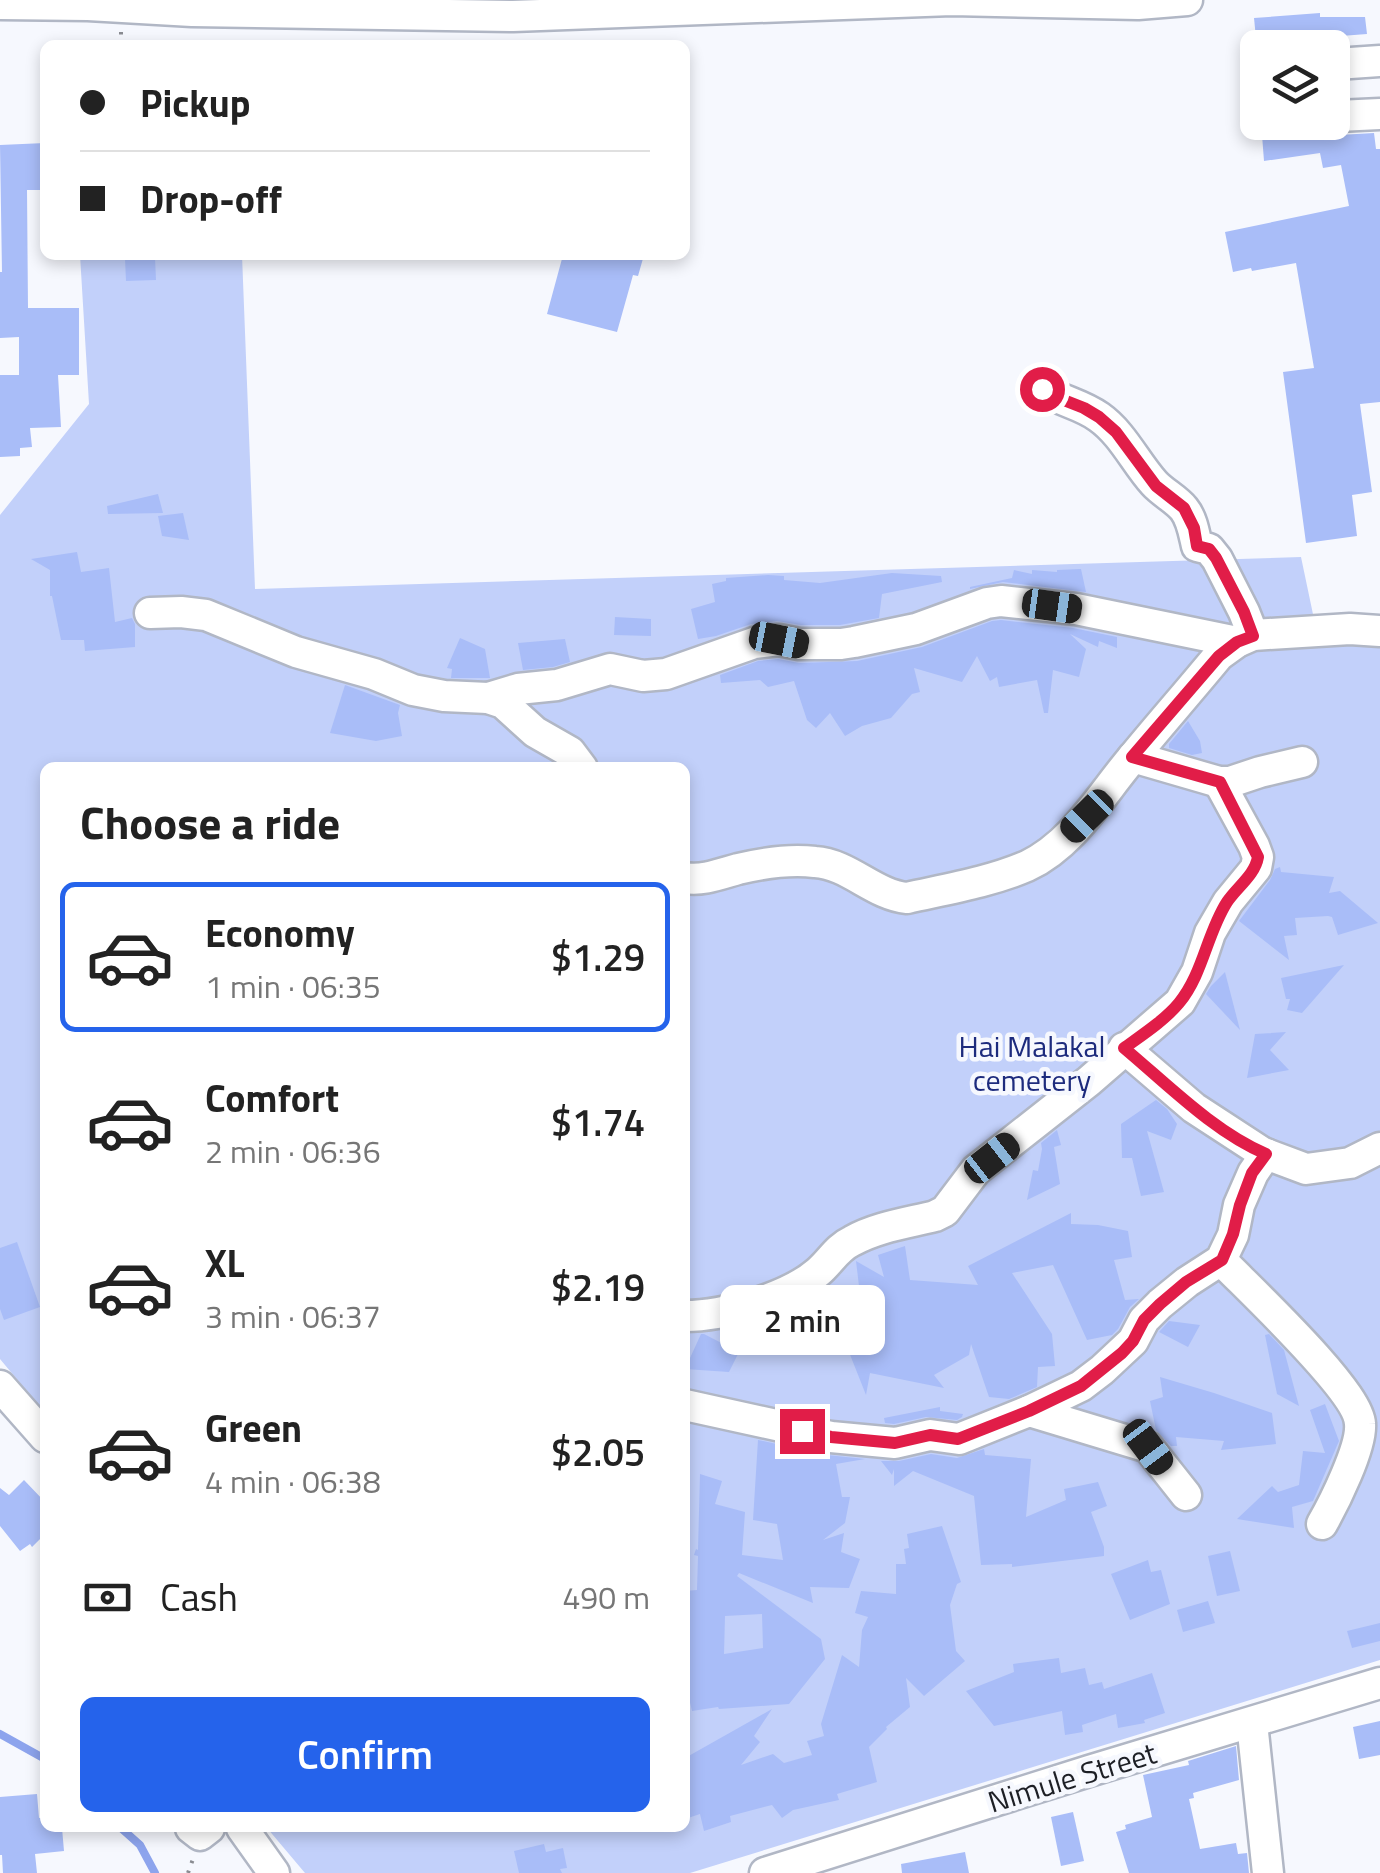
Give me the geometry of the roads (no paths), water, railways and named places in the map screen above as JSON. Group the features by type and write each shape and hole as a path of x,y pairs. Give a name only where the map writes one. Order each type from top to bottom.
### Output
{"street":[{"path":"0,4 514,16 952,0 1138,4 1187,0"},
{"path":"1350,63 1380,61"},
{"path":"1350,115 1380,114"},
{"path":"1042,389 1099,417 1116,432 1156,486 1184,508 1197,546 1209,549 1216,558 1244,612 1245,639"},
{"path":"488,698 518,689 557,685 610,669 653,677 754,643 854,642 916,629 987,602 1028,602 1092,612 1203,637 1245,639 1350,629 1380,631"},
{"path":"150,613 206,615 296,652 374,674 413,690 503,703 535,732 570,752 578,762"},
{"path":"690,878 789,860 823,862 895,896 908,898 1029,865 1054,848 1087,816 1219,656 1245,639"},
{"path":"1132,757 1220,782 1302,762"},
{"path":"690,1315 721,1312 778,1294 807,1280 847,1243 864,1234 945,1210 976,1170 1089,1081 1180,1002 1197,972 1210,932 1256,868 1258,857 1220,782"},
{"path":"1124,1048 1194,1108 1266,1154 1306,1169 1350,1163 1380,1148"},
{"path":"690,1406 831,1437 895,1443 930,1435 958,1439 1029,1411 1081,1386 1102,1370 1133,1341 1144,1320 1160,1304 1222,1260 1252,1173 1266,1154"},
{"path":"1222,1260 1300,1338 1352,1403 1361,1422 1337,1498 1322,1524"},
{"path":"0,1386 40,1432"},
{"path":"1029,1411 1148,1447 1186,1496"},
{"name":"Nimule Street","path":"765,1873 857,1859 1088,1771 1380,1683"},
{"path":"1252,1724 1268,1873"},
{"path":"245,1832 274,1873"}],"waterway":[{"path":"0,1734 40,1756"},
{"path":"125,1832 140,1845 155,1873"}],"park label":[{"name":"Hai Malakal cemetery","path":"1032,1063"}]}
